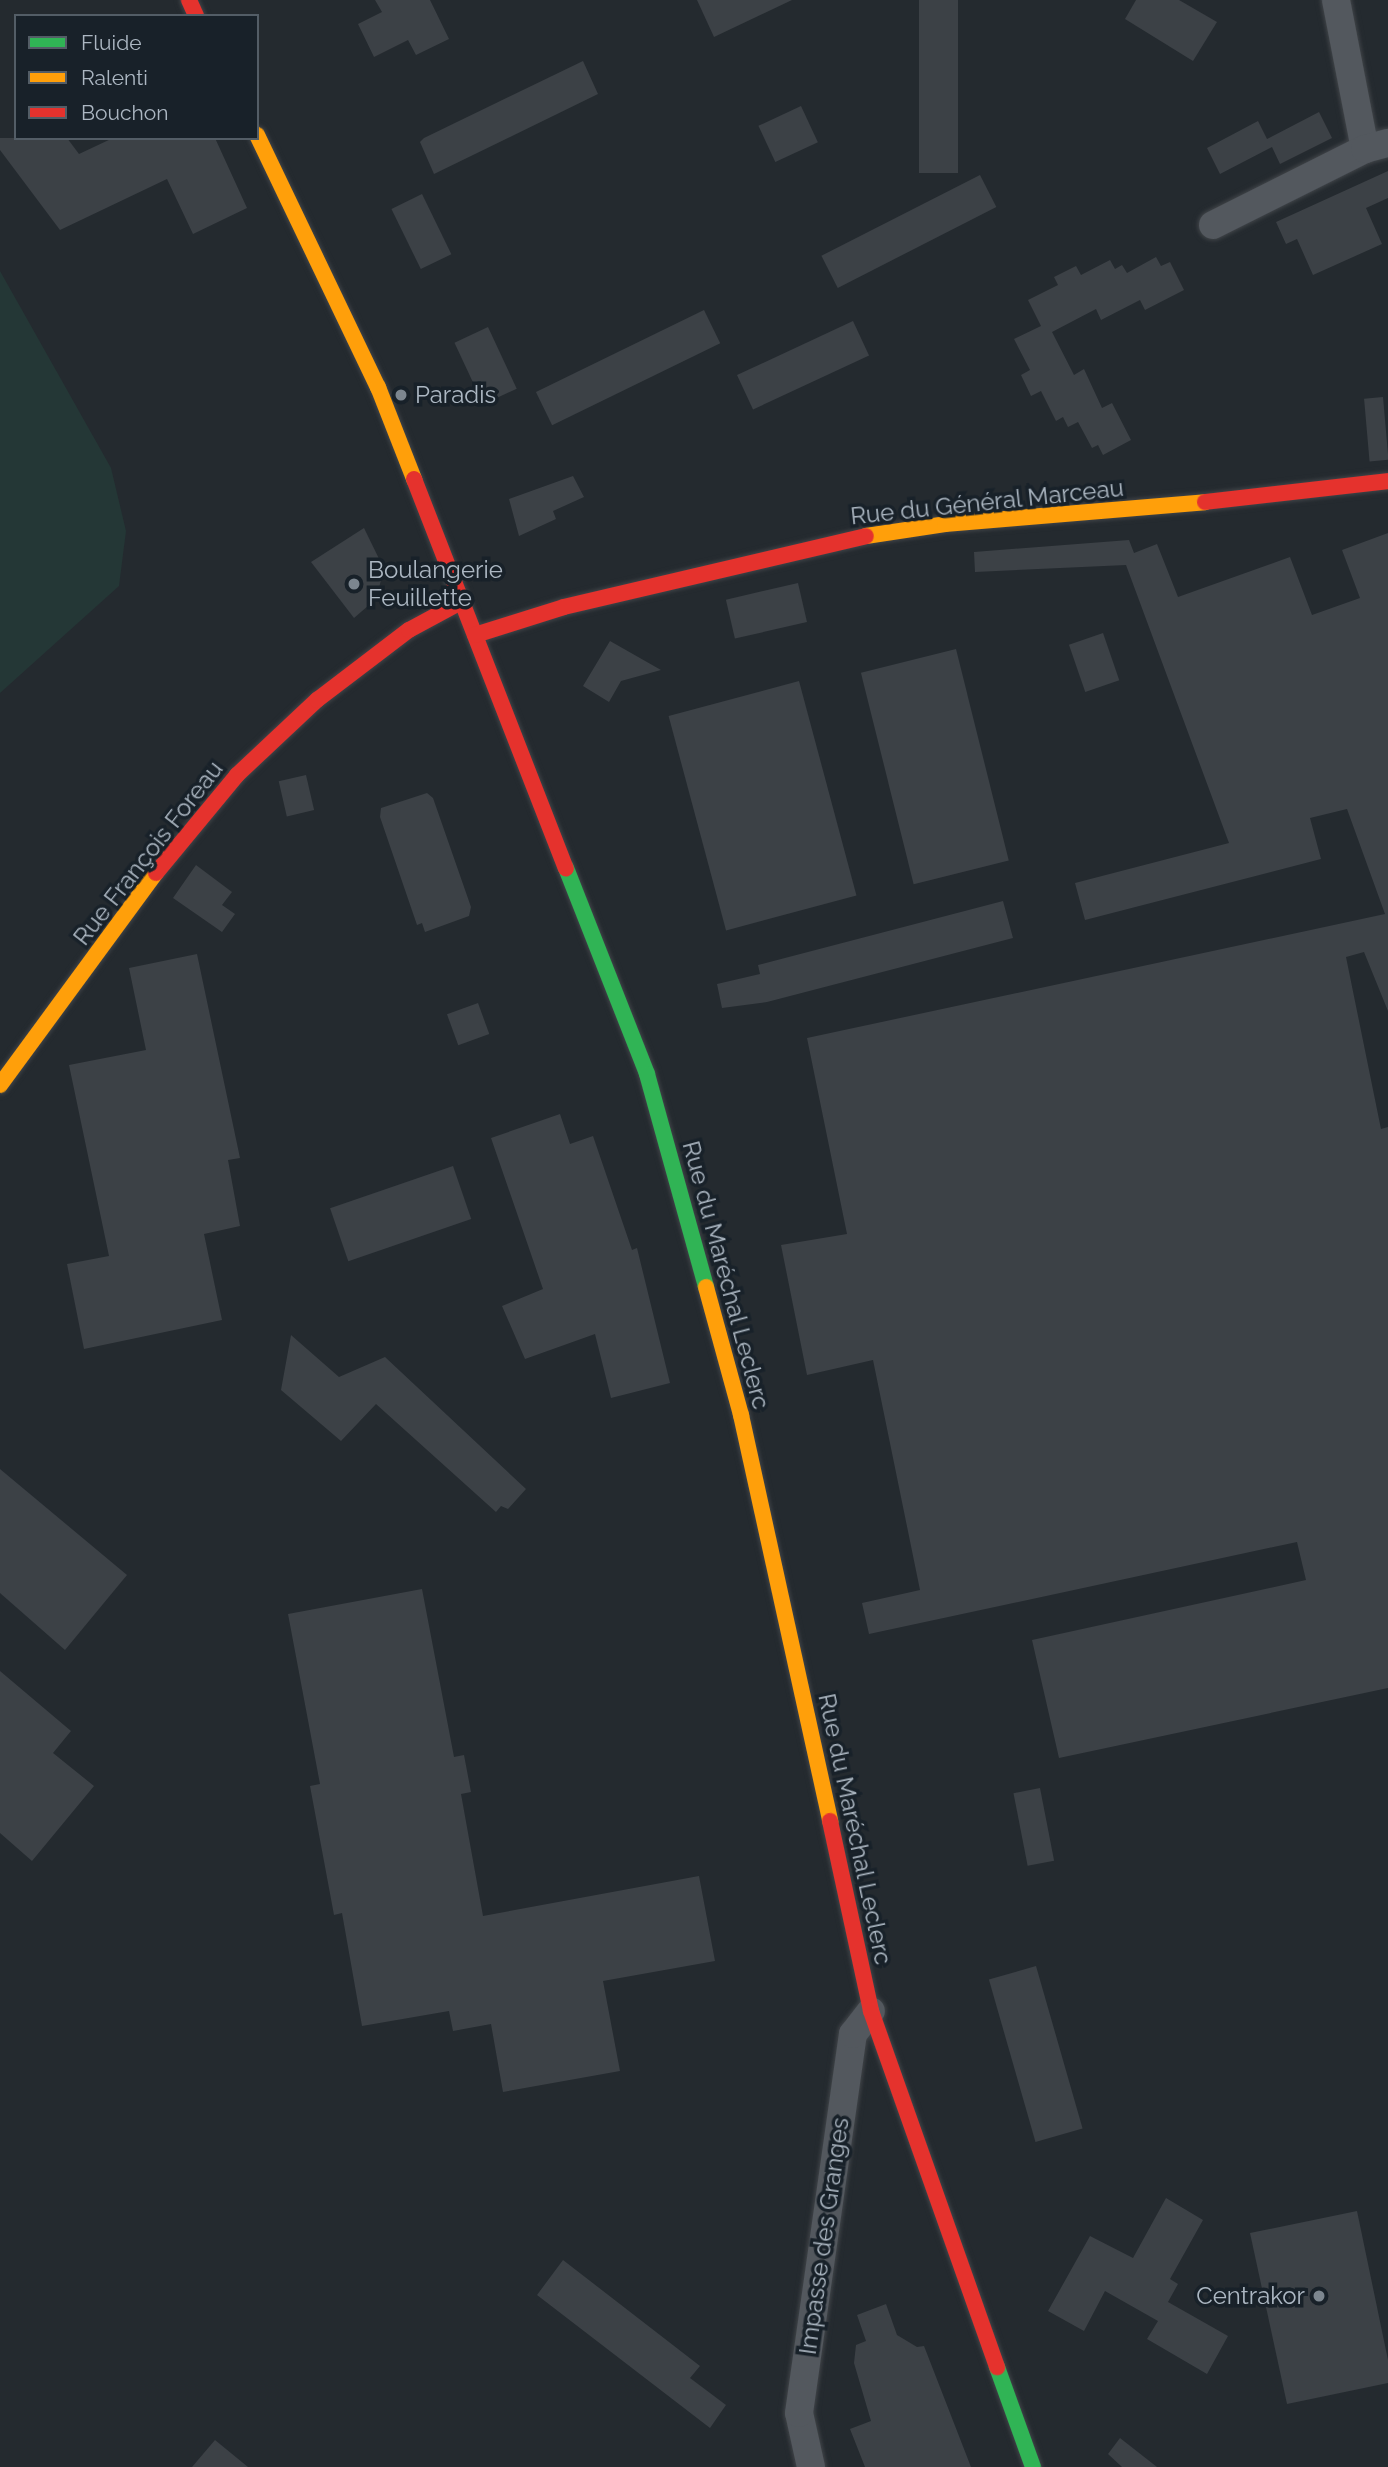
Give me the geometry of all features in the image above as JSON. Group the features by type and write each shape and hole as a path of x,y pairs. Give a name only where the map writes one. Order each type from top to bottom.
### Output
{"main road":[{"name":"Rue du Maréchal Leclerc","path":"259,139 378,387 647,1074 702,1262 741,1415 871,2011 1033,2467"},
{"name":"Rue du Général Marceau","path":"475,635 564,607 850,538 945,524 1113,512 1388,481"},
{"name":"Rue François Foreau","path":"0,1085 162,865 237,775 317,699 409,630 461,601"}],"street":[{"path":"1213,225 1377,146 1336,0"},
{"name":"Impasse des Granges","path":"811,2467 799,2413 853,2034 871,2011"}],"green space":[{"path":"0,271 111,468 126,531 119,586 0,693"}],"building":[{"path":"375,0 430,0 449,39 416,55 408,40 374,57 358,24 382,12"},
{"path":"697,0 792,0 714,37"},
{"path":"919,0 958,0 958,173 919,173"},
{"path":"1136,0 1179,0 1217,22 1193,61 1125,19"},
{"path":"583,61 598,94 434,174 420,142 424,138"},
{"path":"801,106 818,142 775,162 758,126"},
{"path":"1319,112 1332,138 1280,164 1272,147 1220,174 1207,148 1258,121 1267,139"},
{"path":"0,138 68,140 79,154 109,140 216,140 247,208 193,234 167,179 60,230 0,150"},
{"path":"1388,171 1388,198 1366,208 1382,244 1313,275 1297,239 1286,244 1276,222"},
{"path":"980,175 996,207 838,288 821,256"},
{"path":"422,194 451,254 421,269 391,209"},
{"path":"1156,257 1161,266 1170,262 1184,290 1145,310 1140,300 1101,320 1096,309 1052,332 1074,375 1084,369 1102,408 1112,403 1131,440 1103,455 1098,445 1092,448 1078,422 1068,427 1063,417 1056,421 1041,391 1031,396 1021,375 1030,370 1014,339 1041,326 1028,300 1058,285 1054,277 1076,266 1081,275 1110,260 1115,269 1122,265 1127,273"},
{"path":"704,310 720,343 552,425 536,392"},
{"path":"853,321 869,355 753,410 737,375"},
{"path":"488,327 517,389 483,404 454,343"},
{"path":"1383,397 1388,460 1370,461 1364,399"},
{"path":"573,476 584,497 553,511 556,519 519,536 509,499"},
{"name":"Boulangerie Feuillette","path":"364,528 384,569 376,599 354,618 311,562"},
{"path":"1388,533 1388,1011 1364,952 1346,957 1381,1129 1388,1127 1388,1688 1059,1758 1032,1640 1306,1580 1297,1542 869,1634 862,1603 920,1590 873,1360 807,1375 781,1245 847,1234 807,1038 1385,914 1347,809 1310,818 1321,859 1085,920 1075,883 1229,843 1126,565 975,572 974,552 1129,540 1134,553 1157,544 1178,597 1290,557 1312,615 1360,598 1342,550"},
{"path":"798,583 807,622 735,639 726,600"},
{"path":"1103,633 1119,680 1085,692 1069,645"},
{"path":"610,641 661,670 621,681 609,702 583,686"},
{"path":"956,649 1009,861 914,884 861,673"},
{"path":"799,681 856,895 726,930 669,716"},
{"path":"306,775 314,810 287,816 279,781"},
{"path":"427,793 433,798 471,907 469,916 425,932 422,923 417,925 380,817 381,808"},
{"path":"196,865 232,892 222,905 235,914 222,932 173,898"},
{"path":"1003,901 1013,938 767,1002 722,1008 717,984 760,974 758,965"},
{"path":"197,954 240,1158 228,1160 240,1226 204,1234 222,1320 84,1349 67,1264 109,1256 69,1065 146,1050 129,968"},
{"path":"478,1003 489,1034 458,1045 447,1014"},
{"path":"560,1114 570,1144 593,1136 632,1250 637,1248 670,1383 611,1398 595,1334 525,1359 502,1306 543,1289 491,1138"},
{"path":"453,1166 471,1219 348,1261 330,1208"},
{"path":"291,1335 339,1377 385,1357 526,1489 508,1509 501,1506 496,1512 376,1404 341,1441 281,1390"},
{"path":"0,1469 127,1575 65,1650 0,1593"},
{"path":"422,1589 454,1757 464,1755 471,1792 461,1794 483,1916 699,1876 715,1961 603,1981 620,2071 503,2092 491,2024 453,2031 449,2011 362,2026 342,1913 334,1915 310,1786 320,1784 288,1614"},
{"path":"0,1671 71,1731 53,1753 94,1786 32,1861 0,1833"},
{"path":"1040,1788 1054,1861 1028,1866 1013,1793"},
{"path":"1036,1966 1083,2128 1035,2142 989,1980"},
{"path":"1166,2198 1203,2220 1170,2279 1178,2284 1168,2302 1228,2336 1207,2374 1147,2339 1158,2321 1105,2291 1084,2331 1048,2311 1090,2236 1133,2258"},
{"name":"Centrakor","path":"1357,2211 1388,2360 1388,2383 1287,2404 1250,2233"},
{"path":"563,2260 700,2366 690,2378 726,2405 710,2428 537,2295"},
{"path":"886,2304 897,2335 917,2347 924,2346 971,2467 865,2467 850,2429 871,2421 854,2363 856,2345 866,2341 857,2315"},
{"path":"1120,2438 1157,2467 1122,2467 1108,2454"},
{"path":"215,2440 248,2467 192,2467"}],"traffic: fast":[{"path":"566,868 647,1074 706,1287"},
{"path":"997,2367 1033,2467"}],"traffic: slow":[{"path":"259,139 378,387 414,479"},
{"path":"866,536 945,524 1205,502"},
{"path":"0,1085 156,873"},
{"path":"706,1287 741,1415 830,1821"}],"traffic: jam":[{"path":"189,0 195,14"},
{"path":"414,479 566,868"},
{"path":"1205,502 1388,481"},
{"path":"475,635 564,607 866,536"},
{"path":"156,873 237,775 317,700 409,630 461,602"},
{"path":"830,1821 871,2011 997,2367"}],"place":[{"name":"Paradis","path":"401,395"},
{"name":"Boulangerie Feuillette","path":"354,584"},
{"name":"Centrakor","path":"1319,2296"}]}
